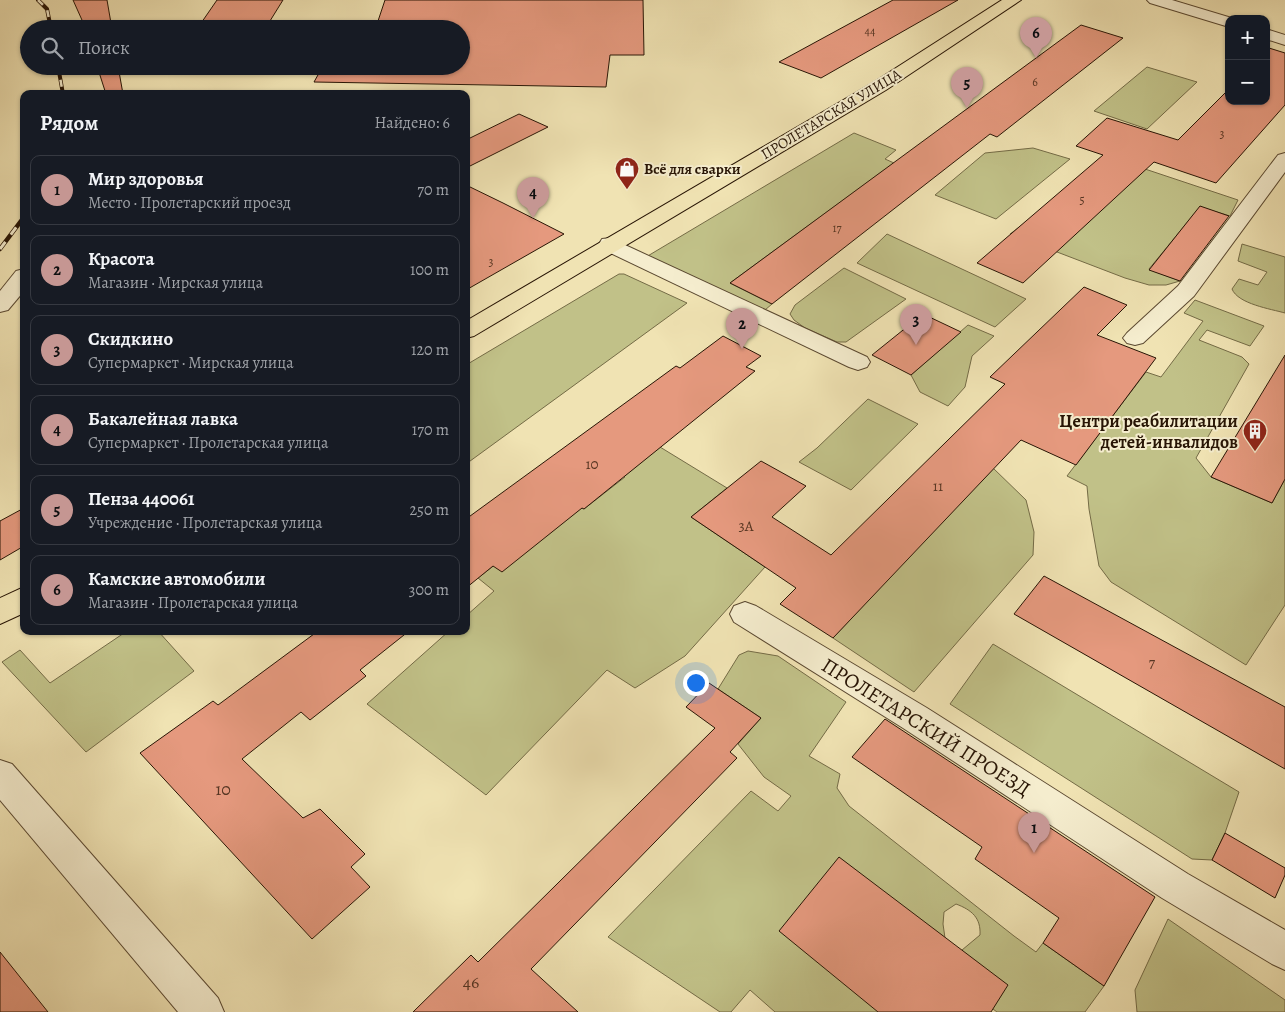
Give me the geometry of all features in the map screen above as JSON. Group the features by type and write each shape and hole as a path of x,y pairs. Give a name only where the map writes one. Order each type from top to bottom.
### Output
{"main road":[{"name":"ПРОЛЕТАРСКАЯ УЛИЦА","path":"470,328 880,86 1013,0"},
{"path":"0,612 20,600"}],"street":[{"path":"1155,0 1225,21"},
{"path":"1270,35 1285,40"},
{"path":"1134,338 1186,291 1285,159"},
{"path":"610,244 858,362"},
{"path":"0,305 20,281"},
{"name":"ПРОЛЕТАРСКИЙ ПРОЕЗД","path":"745,614 915,718 1175,886 1285,951"},
{"path":"0,775 204,1012"}],"green space":[{"path":"1147,67 1197,82 1147,129 1094,111"},
{"path":"854,133 896,150 885,159 894,163 730,283 772,304 765,310 646,257"},
{"path":"1033,148 1070,159 996,219 935,195 985,153"},
{"path":"1127,163 1238,200 1230,216 1200,207 1149,269 1180,281 1166,285 1149,285 1125,278 1010,234 1026,222"},
{"path":"887,234 1026,299 995,327 857,263"},
{"path":"1242,244 1285,257 1285,313 1248,302 1235,294 1232,289 1239,279 1258,285 1267,272 1238,261"},
{"path":"844,268 906,299 846,342 837,342 805,328 794,320 790,314 795,305"},
{"path":"619,274 624,274 687,303 470,461 470,363"},
{"path":"1195,300 1264,326 1250,346 1207,330 1199,340 1242,357 1249,364 1196,458 1211,477 1272,503 1285,479 1285,605 1246,665 1111,582 1099,566 1087,486 1067,476 1146,372 1161,377 1203,321 1184,313"},
{"path":"968,325 994,336 972,356 965,387 948,406 920,392 911,375"},
{"path":"868,399 918,424 851,490 799,462 817,448"},
{"path":"660,447 727,488 691,517 765,567 685,656 635,688 607,670 486,795 367,704 445,635 470,635 470,612 494,591 478,578 574,503 584,509 625,477 616,471"},
{"path":"993,468 1026,500 1034,532 1033,555 914,692 833,638"},
{"path":"121,635 162,635 194,671 86,752 2,662 20,650 50,683"},
{"path":"993,644 1239,792 1225,833 1212,860 1192,859 950,704"},
{"path":"748,651 778,656 846,702 809,756 840,774 837,788 849,806 1014,936 1036,952 1043,943 1104,986 1085,1012 997,1012 993,1009 962,950 980,935 979,924 971,912 956,904 944,912 945,938 878,1012 775,1012 750,990 731,1012 720,1012 608,937 751,791 778,811 791,796 764,777 738,744 761,718 718,689 739,655"},
{"path":"1168,919 1285,1000 1285,1012 1137,1012 1135,990"}],"building":[{"path":"73,0 107,0 110,20 82,20"},
{"path":"217,0 283,0 271,20 203,20"},
{"path":"385,0 643,0 644,55 610,55 606,87 314,82 318,75 470,75 470,20 378,20"},
{"path":"893,0 958,0 821,78 779,62"},
{"path":"1081,25 1123,38 997,137 990,134 772,304 730,283"},
{"path":"1270,48 1285,53 1285,105 1216,183 1154,162 1023,283 977,263 1103,155 1076,146 1107,118 1178,140 1225,93 1225,105 1270,105"},
{"path":"100,75 120,75 122,90 105,90"},
{"path":"519,114 548,127 470,166 470,138"},
{"path":"470,187 564,234 470,288"},
{"path":"1200,206 1229,216 1180,281 1149,270"},
{"path":"1084,287 1127,305 1097,335 1156,358 1076,465 1021,440 833,638 780,604 796,588 691,517 761,461 806,486 772,517 831,555 1005,384 990,377"},
{"path":"923,314 961,332 911,375 872,355"},
{"path":"723,336 761,356 746,367 755,371 584,509 582,508 502,572 493,566 470,585 470,516 676,366 680,368"},
{"name":"Центри реабилитации детей-инвалидов","path":"1285,355 1285,479 1272,503 1211,477"},
{"path":"20,510 20,548 0,560 0,521"},
{"path":"1044,576 1285,707 1285,769 1014,614"},
{"path":"313,635 404,635 360,670 366,676 310,720 301,712 242,759 303,818 320,809 365,854 351,867 370,887 312,939 140,753 213,701 218,705"},
{"path":"709,683 761,718 730,752 737,758 531,969 578,1012 413,1012 471,955 478,962 715,728 686,707"},
{"path":"885,719 1155,897 1104,986 1043,943 1059,918 975,859 982,847 852,757"},
{"path":"1225,833 1285,868 1285,875 1275,898 1212,860"},
{"path":"839,857 1008,985 991,1012 878,1012 779,931"},
{"path":"0,952 48,1012 0,1012"}],"railway":[{"path":"38,0 47,9 49,20"},
{"path":"60,75 62,90"},
{"path":"0,249 20,222"}],"place":[{"name":"Камские автомобили","path":"1036,58"},
{"name":"Пенза 440061","path":"967,108"},
{"name":"Всё для сварки","path":"627,190"},
{"name":"Бакалейная лавка","path":"533,218"},
{"name":"Скидкино","path":"916,345"},
{"name":"Красота","path":"742,349"},
{"name":"Центри реабилитации детей-инвалидов","path":"1255,452"},
{"name":"Мир здоровья","path":"1034,853"}]}
